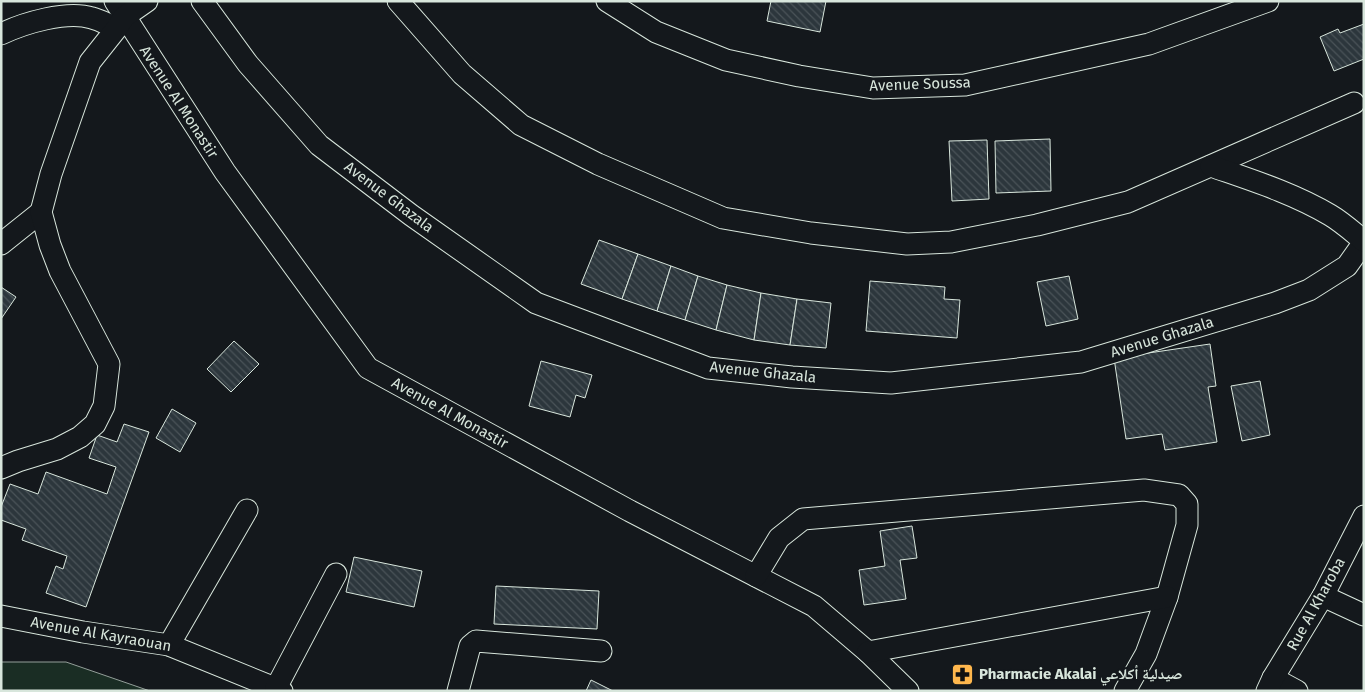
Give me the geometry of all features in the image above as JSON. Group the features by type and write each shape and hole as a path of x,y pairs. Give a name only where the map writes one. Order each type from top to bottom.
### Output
{"street":[{"path":"1,34 38,21 72,15 91,18 118,16 147,1"},
{"name":"Avenue Ghazala","path":"202,1 248,64 319,145 411,215 536,303 708,368 792,377 891,383 1081,362 1275,303 1309,290 1346,266 1364,242 1332,216 1313,206 1284,193 1211,166"},
{"path":"398,1 462,74 521,124 598,164 722,218 811,233 907,244 951,242 1037,225 1128,202 1354,103"},
{"name":"Avenue Soussa","path":"607,1 656,32 726,60 799,76 873,88 965,85 1149,44 1268,1"},
{"path":"1,468 56,449 80,437 95,424 104,406 108,388 109,364 60,271 41,212 51,174 90,62 118,16"},
{"name":"Avenue Al Monastir","path":"118,16 225,172 368,368 630,511 814,606 868,652 908,691"},
{"path":"1,244 41,212"},
{"path":"756,576 779,538 802,519 1144,490 1179,496 1187,504 1187,525 1167,597 1146,654 1125,691"},
{"path":"169,645 247,510"},
{"name":"Rue Al Kharoba","path":"1270,685 1323,596 1364,516"},
{"path":"279,689 336,574"},
{"path":"1323,596 1364,615"},
{"path":"868,652 1167,597"},
{"name":"Avenue Al Kayraouan","path":"1,616 83,632 169,645 279,689"},
{"path":"458,691 470,646 476,641 601,651"},
{"path":"1270,685 1296,691"}],"green space":[{"path":"1,662 66,662 150,691 1,691"}],"building":[{"path":"771,1 826,1 820,32 767,21"},
{"path":"1364,24 1364,59 1334,71 1320,37 1338,29 1340,33"},
{"path":"1050,139 1051,191 996,193 995,141"},
{"path":"987,140 989,199 952,201 949,141"},
{"path":"599,240 638,254 622,299 581,284"},
{"path":"638,254 671,266 657,311 622,299"},
{"path":"671,266 698,276 685,320 657,311"},
{"path":"698,276 727,285 716,330 685,320"},
{"path":"1069,276 1078,319 1046,326 1037,282"},
{"path":"870,281 945,287 944,299 960,300 957,338 866,331"},
{"path":"727,285 761,293 754,340 716,330"},
{"path":"1,287 16,297 1,319"},
{"path":"761,293 797,299 790,345 754,340"},
{"path":"797,299 831,303 826,348 790,345"},
{"path":"234,341 259,364 231,392 207,369"},
{"path":"1210,344 1216,386 1208,387 1217,442 1165,450 1162,434 1126,439 1114,358"},
{"path":"541,361 592,375 585,398 576,395 570,417 529,406"},
{"path":"1260,381 1270,435 1242,441 1231,386"},
{"path":"172,409 196,423 180,452 156,438"},
{"path":"124,424 149,432 86,607 46,593 56,566 63,569 67,556 22,540 26,529 1,520 1,507 10,484 38,494 46,472 107,494 116,467 89,458 97,435 117,442"},
{"path":"912,526 917,558 900,560 906,599 864,605 859,570 885,566 880,531"},
{"path":"354,557 422,571 414,607 346,592"},
{"path":"496,586 599,591 597,629 494,624"},
{"path":"591,680 613,691 586,691"}],"place":[{"name":"Pharmacie Akalai صيدلية أكلاعي","path":"963,674"}]}
